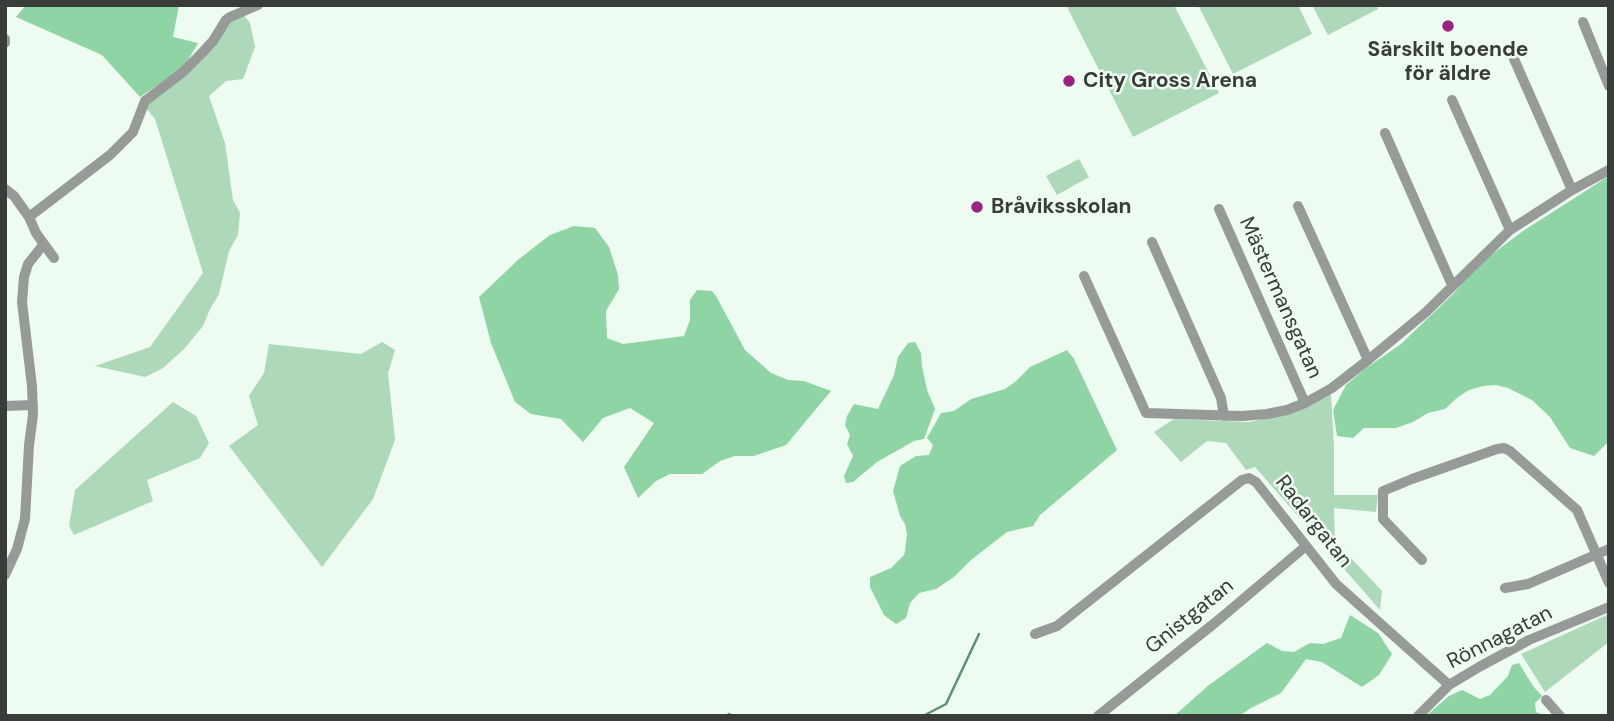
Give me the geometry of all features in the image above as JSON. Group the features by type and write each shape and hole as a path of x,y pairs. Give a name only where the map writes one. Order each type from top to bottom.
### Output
{"street":[{"path":"29,217 110,155 133,132 145,101 183,72 202,53 226,20 258,5"},
{"path":"1583,22 1609,86"},
{"path":"1514,59 1572,190"},
{"path":"1452,100 1510,230"},
{"path":"1385,133 1452,285"},
{"name":"Mästermansgatan","path":"1084,276 1146,413 1224,416 1287,410 1332,388 1368,360 1425,313 1510,230 1609,170"},
{"path":"5,189 14,196 29,217 43,245 54,258"},
{"path":"1298,206 1368,360"},
{"name":"Mästermansgatan","path":"1219,209 1305,403"},
{"path":"1152,242 1221,398 1224,416"},
{"path":"5,575 17,549 25,519 33,405 22,294 28,264 43,245"},
{"path":"5,406 33,405"},
{"path":"1422,561 1383,519 1383,491 1412,478 1504,448 1577,510 1609,583"},
{"name":"Radargatan","path":"1035,634 1057,626 1242,480 1249,478 1256,482 1336,584 1449,685"},
{"name":"Gnistgatan","path":"1098,716 1306,546"},
{"path":"1505,588 1528,583 1609,549"},
{"name":"Rönnagatan","path":"1418,716 1449,685 1506,652 1609,607"},
{"path":"1546,700 1560,716"}],"green space":[{"path":"26,5 179,5 173,37 198,43 184,67 140,97 102,55 16,17"},
{"path":"1066,5 1174,5 1219,93 1133,137"},
{"path":"1198,5 1298,5 1312,34 1233,74"},
{"path":"1312,5 1376,5 1378,9 1328,35"},
{"path":"243,14 250,23 255,47 243,79 226,81 209,96 225,143 233,200 240,213 238,235 229,251 219,294 203,326 185,348 163,368 145,377 95,366 150,347 203,273 155,119 145,107 230,20"},
{"path":"1079,159 1089,177 1057,195 1046,176"},
{"path":"1609,176 1609,441 1594,456 1570,448 1550,417 1532,400 1496,385 1469,390 1445,409 1428,413 1396,428 1364,428 1353,438 1337,436 1333,410 1346,385 1401,344 1453,294 1479,264 1523,231"},
{"path":"574,226 595,228 609,247 618,275 619,289 606,311 607,338 623,344 684,336 690,320 690,300 697,290 712,291 745,350 771,373 831,391 786,445 754,456 735,456 720,461 702,474 670,474 656,481 638,498 624,467 654,423 630,408 603,418 583,442 561,419 531,414 515,402 491,343 479,297 519,259 550,235"},
{"path":"382,342 395,350 388,373 395,440 373,499 322,567 229,446 258,425 249,396 264,373 269,344 361,354"},
{"path":"915,342 921,353 927,390 935,409 924,439 914,441 877,462 853,482 846,483 844,476 853,456 847,444 850,435 845,425 847,416 854,404 878,409 894,375 898,357 908,343"},
{"path":"1067,350 1074,359 1117,450 1040,515 1033,526 1007,532 954,577 936,589 919,593 910,603 906,618 896,624 884,615 870,587 870,577 891,568 904,555 907,534 893,491 900,466 916,456 929,455 933,445 927,438 941,413 954,411 971,399 1005,389 1030,367"},
{"path":"1331,394 1334,495 1378,495 1376,512 1334,508 1335,541 1382,591 1380,610 1255,467 1246,470 1226,443 1207,441 1181,462 1154,432 1174,419 1250,422 1287,413"},
{"path":"173,402 196,416 209,443 200,458 147,480 153,501 74,535 69,526 75,490"},
{"path":"1609,614 1609,642 1545,692 1521,654"},
{"path":"1350,615 1378,633 1392,654 1379,675 1362,687 1322,662 1306,659 1281,693 1239,716 1174,716 1209,685 1267,643 1282,651 1294,652 1310,643 1323,644 1341,638"},
{"path":"1519,663 1542,696 1535,703 1536,712 1546,716 1426,716 1449,696 1462,690 1480,699 1490,695 1508,676 1512,665"}],"waterway":[{"path":"923,716 946,704 979,634"},
{"path":"727,716 733,716"}],"place":[{"name":"Särskilt boende för äldre","path":"1448,26"},
{"name":"City Gross Arena","path":"1069,81"},
{"name":"Bråviksskolan","path":"977,207"}]}
